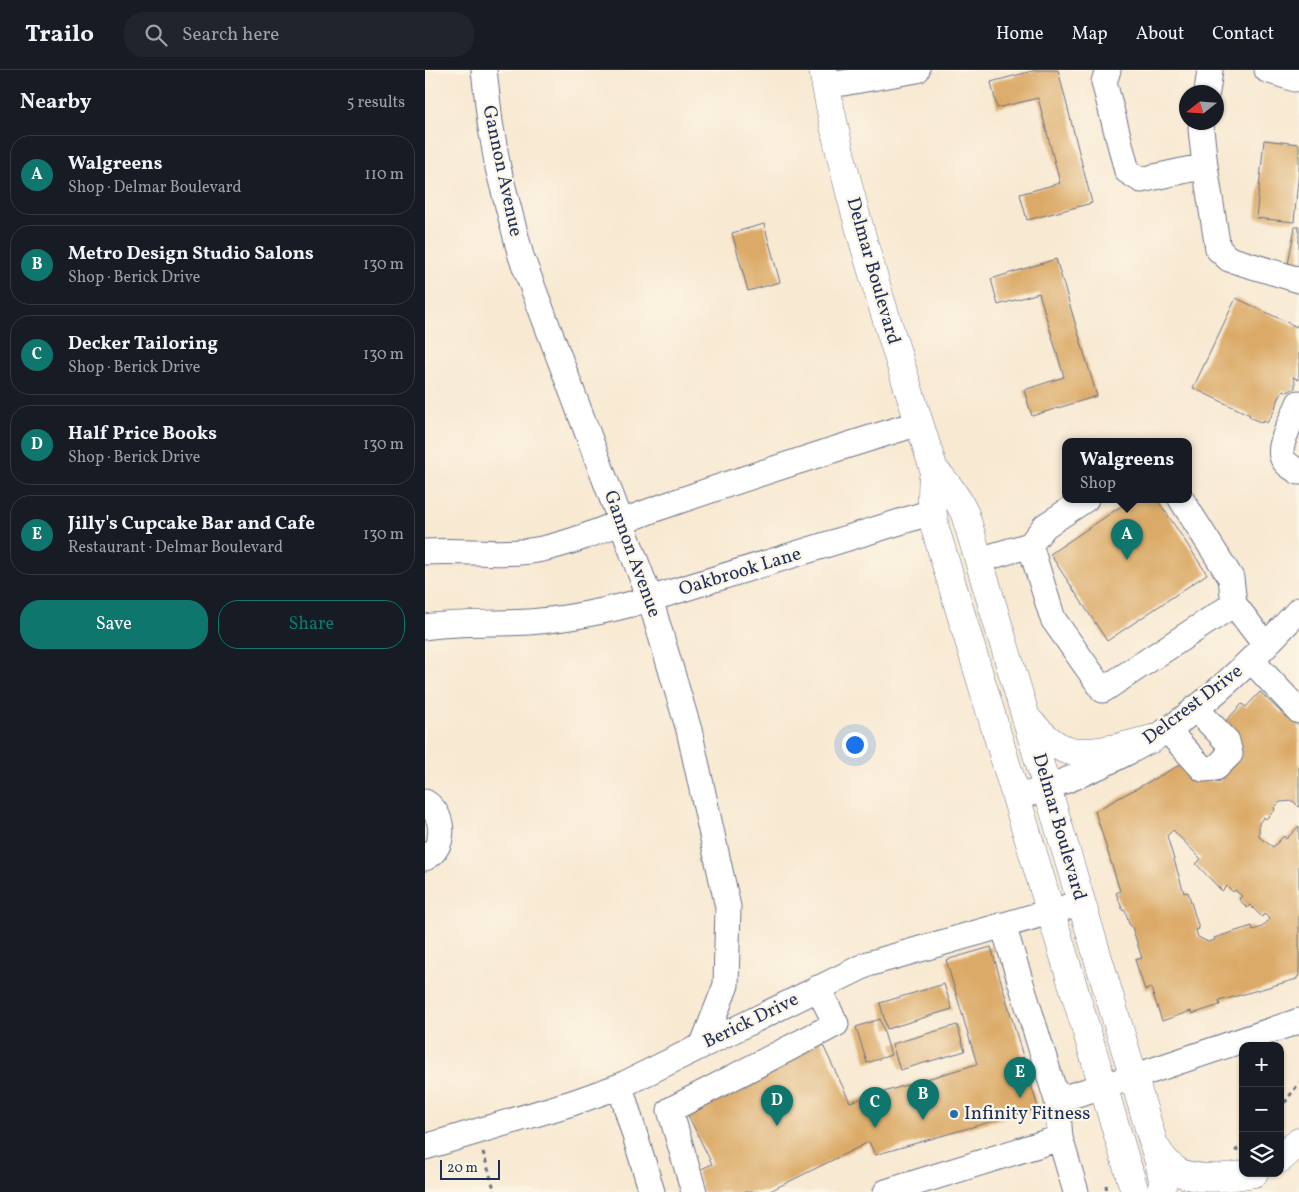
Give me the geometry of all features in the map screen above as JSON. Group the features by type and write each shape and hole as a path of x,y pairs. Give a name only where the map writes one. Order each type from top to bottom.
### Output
{"main road":[{"name":"Delmar Boulevard","path":"824,78 838,147 875,283 934,470 931,491 932,512 1135,1192"},
{"name":"Delmar Boulevard","path":"934,470 958,498 965,514 1154,1145 1162,1174 1161,1192"},
{"path":"1028,720 1054,743 1073,752 1091,752 1160,734"},
{"path":"1284,1155 1299,1142"},
{"path":"1154,1145 1169,1165 1176,1171 1187,1175 1222,1177 1239,1175"},
{"path":"1239,1192 1258,1177"}],"street":[{"name":"Gannon Avenue","path":"484,70 498,168 521,256 650,600 689,730 728,907 726,985 703,1044"},
{"path":"824,78 917,70"},
{"path":"1108,70 1103,82 1127,171 1141,180 1205,166"},
{"path":"1208,85 1210,70"},
{"path":"1267,70 1299,78"},
{"path":"1201,130 1218,249 1229,259 1299,280"},
{"path":"1299,403 1281,447 1282,457 1287,464 1299,472"},
{"path":"425,552 511,552 541,549 583,537 777,468 919,423"},
{"path":"979,560 1030,545 1045,526 1080,503"},
{"path":"1184,503 1231,578 1234,604 1258,653 1299,711"},
{"name":"Oakbrook Lane","path":"425,627 452,623 529,622 564,618 617,608 650,600 932,512"},
{"path":"1030,545 1053,619 1103,690 1234,604"},
{"name":"Delcrest Drive","path":"1016,798 1047,788 1101,766 1160,734 1231,680 1258,653 1296,620"},
{"path":"1160,734 1203,769 1216,768 1230,754 1227,741 1195,708"},
{"path":"425,802 438,815 442,832 437,848 425,858"},
{"name":"Berick Drive","path":"425,1147 572,1103 620,1086 868,964 1081,903"},
{"path":"1003,925 1057,1100 1060,1138 1076,1192"},
{"path":"694,1192 670,1110 835,1024 818,988"},
{"path":"1057,1100 1133,1077 1299,1021"},
{"path":"620,1086 652,1192"},
{"path":"886,1192 1060,1138"}],"path":[{"path":"1284,1104 1299,1083"},
{"path":"477,1132 495,1192"}],"building":[{"path":"1036,70 1058,70 1092,203 1027,220 1020,194 1060,183 1038,98 997,108 991,82"},
{"path":"1264,140 1299,144 1299,169 1294,222 1256,218"},
{"path":"764,224 780,282 748,291 732,233"},
{"path":"1295,227 1299,227 1299,266 1288,264"},
{"path":"1056,259 1097,396 1032,416 1024,390 1064,377 1039,293 998,305 991,279"},
{"path":"1236,298 1297,327 1297,325 1299,326 1299,380 1293,377 1295,388 1288,392 1283,390 1276,408 1267,423 1263,421 1262,423 1249,417 1250,415 1193,388"},
{"path":"1126,503 1160,503 1207,574 1107,641 1050,554"},
{"path":"1260,692 1282,713 1285,710 1299,724 1299,807 1293,801 1280,802 1266,819 1264,817 1259,823 1259,837 1273,847 1284,836 1286,839 1299,826 1299,976 1297,979 1219,1001 1220,1005 1192,1014 1191,1011 1162,1021 1151,988 1145,990 1135,960 1142,958 1132,927 1116,893 1120,891 1095,811 1185,762 1207,781 1219,782 1223,777 1220,727 1242,704 1246,707","holes":["1173,830 1201,859 1196,864 1222,891 1227,886 1233,892 1235,890 1242,896 1239,899 1247,908 1250,905 1262,917 1264,914 1270,919 1262,927 1253,930 1252,926 1214,938 1215,940 1208,942 1198,937 1196,930 1199,929 1188,892 1184,893 1167,836"]},
{"path":"991,947 1038,1108 875,1155 869,1142 768,1192 703,1192 697,1171 712,1164 685,1109 820,1039 850,1102 977,1064 946,960"},
{"path":"944,984 952,1009 887,1029 880,1003"},
{"path":"880,1019 891,1055 867,1063 856,1027"},
{"path":"957,1025 965,1051 900,1070 892,1044"}],"place":[{"name":"Walgreens","path":"1127,560"},
{"name":"Jilly's Cupcake Bar and Cafe","path":"1020,1098"},
{"name":"Infinity Fitness","path":"954,1114"},
{"name":"Metro Design Studio Salons","path":"923,1120"},
{"name":"Half Price Books","path":"777,1126"},
{"name":"Decker Tailoring","path":"875,1128"}]}
